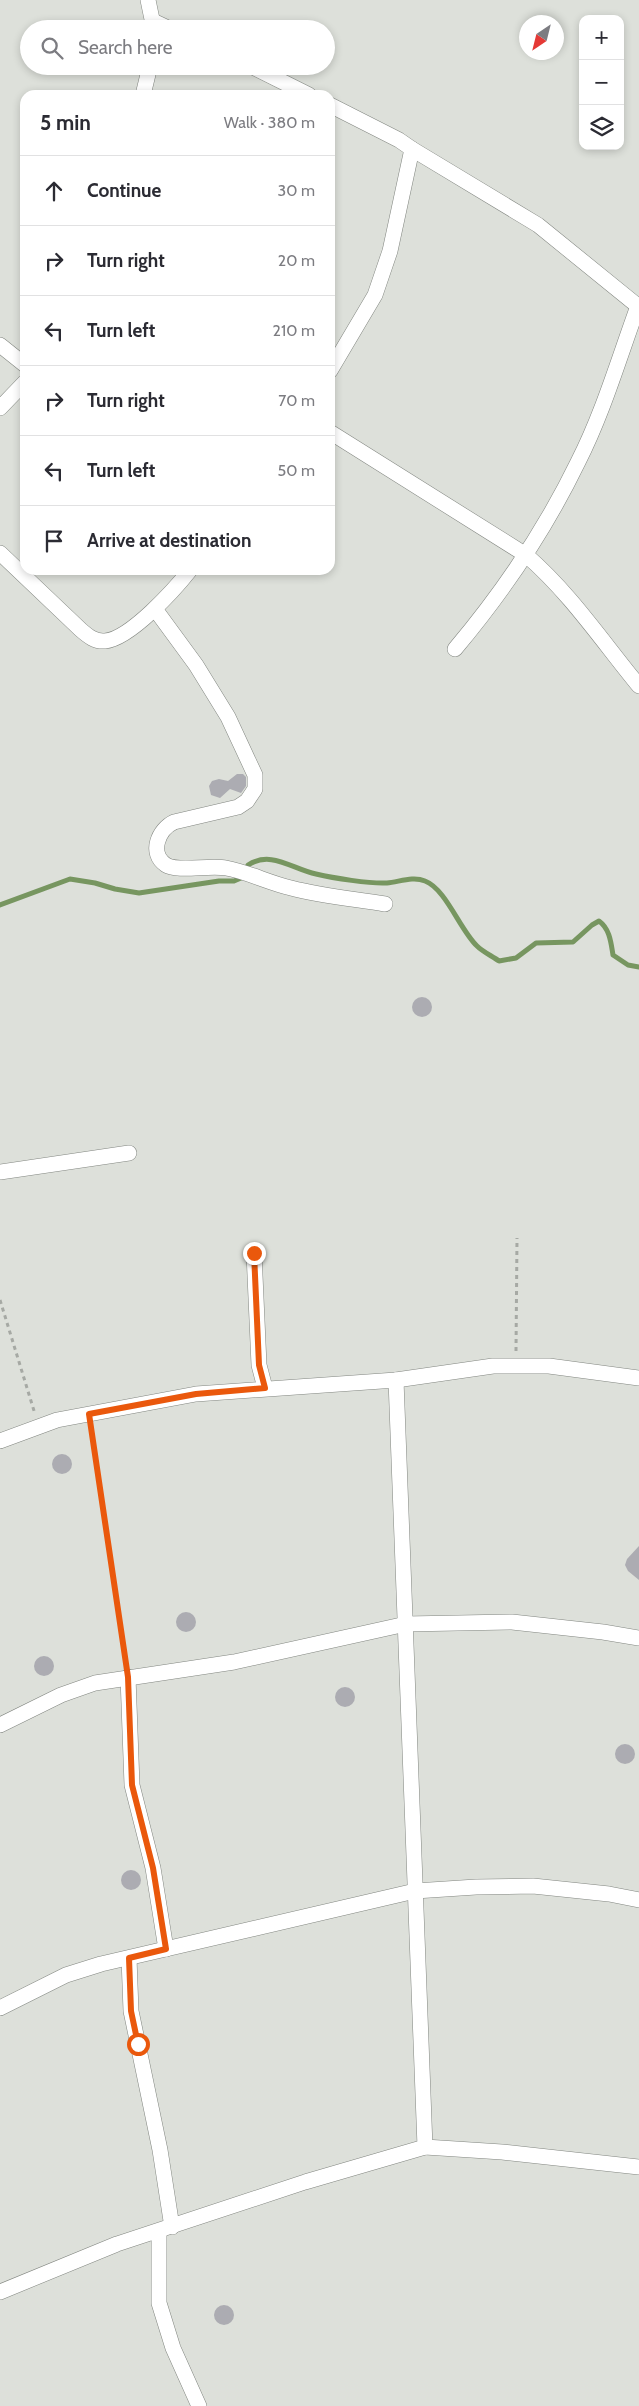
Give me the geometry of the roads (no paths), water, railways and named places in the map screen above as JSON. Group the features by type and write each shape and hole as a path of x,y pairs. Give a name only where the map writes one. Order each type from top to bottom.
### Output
{"street":[{"path":"148,0 152,20"},
{"path":"144,90 148,75"},
{"path":"269,75 299,90"},
{"path":"335,108 399,140 538,224 638,307 578,463 526,555 501,593 455,649"},
{"path":"335,363 375,295 390,251 412,149"},
{"path":"0,346 20,361"},
{"path":"0,408 20,387"},
{"path":"335,435 526,555 579,610 639,686"},
{"path":"0,553 20,572"},
{"path":"24,575 92,639 105,641 117,637 155,609 186,575"},
{"path":"155,609 196,665 228,717 255,775 255,788 247,801 238,807 174,822 165,827 158,840 157,849 160,858 166,865 175,868 198,866 227,868 292,888 386,904"},
{"path":"0,1172 130,1153"},
{"path":"254,1253 259,1365 265,1388"},
{"path":"0,1441 57,1420 196,1394 396,1380 493,1366 549,1366 639,1378"},
{"path":"396,1380 425,2147"},
{"path":"0,1725 61,1695 95,1683 234,1662 406,1624 512,1622 639,1638"},
{"path":"128,1677 132,1785 153,1868 166,1949"},
{"path":"0,2008 66,1975 101,1964 324,1910 416,1891 533,1886 609,1894 639,1900"},
{"path":"129,1958 131,2011 160,2150 166,2229 159,2303 173,2348 199,2406"},
{"path":"0,2292 117,2244 305,2182 425,2147 502,2152 639,2167"}],"waterway":[{"path":"248,865 265,859 282,862 307,872 352,880 380,883 411,879 425,881 433,885 440,892 477,946 499,961 516,958 536,943 573,942 599,921 608,932 613,955 628,965 639,967"},
{"path":"0,905 70,879 139,893 219,881 234,881 241,878"}]}
